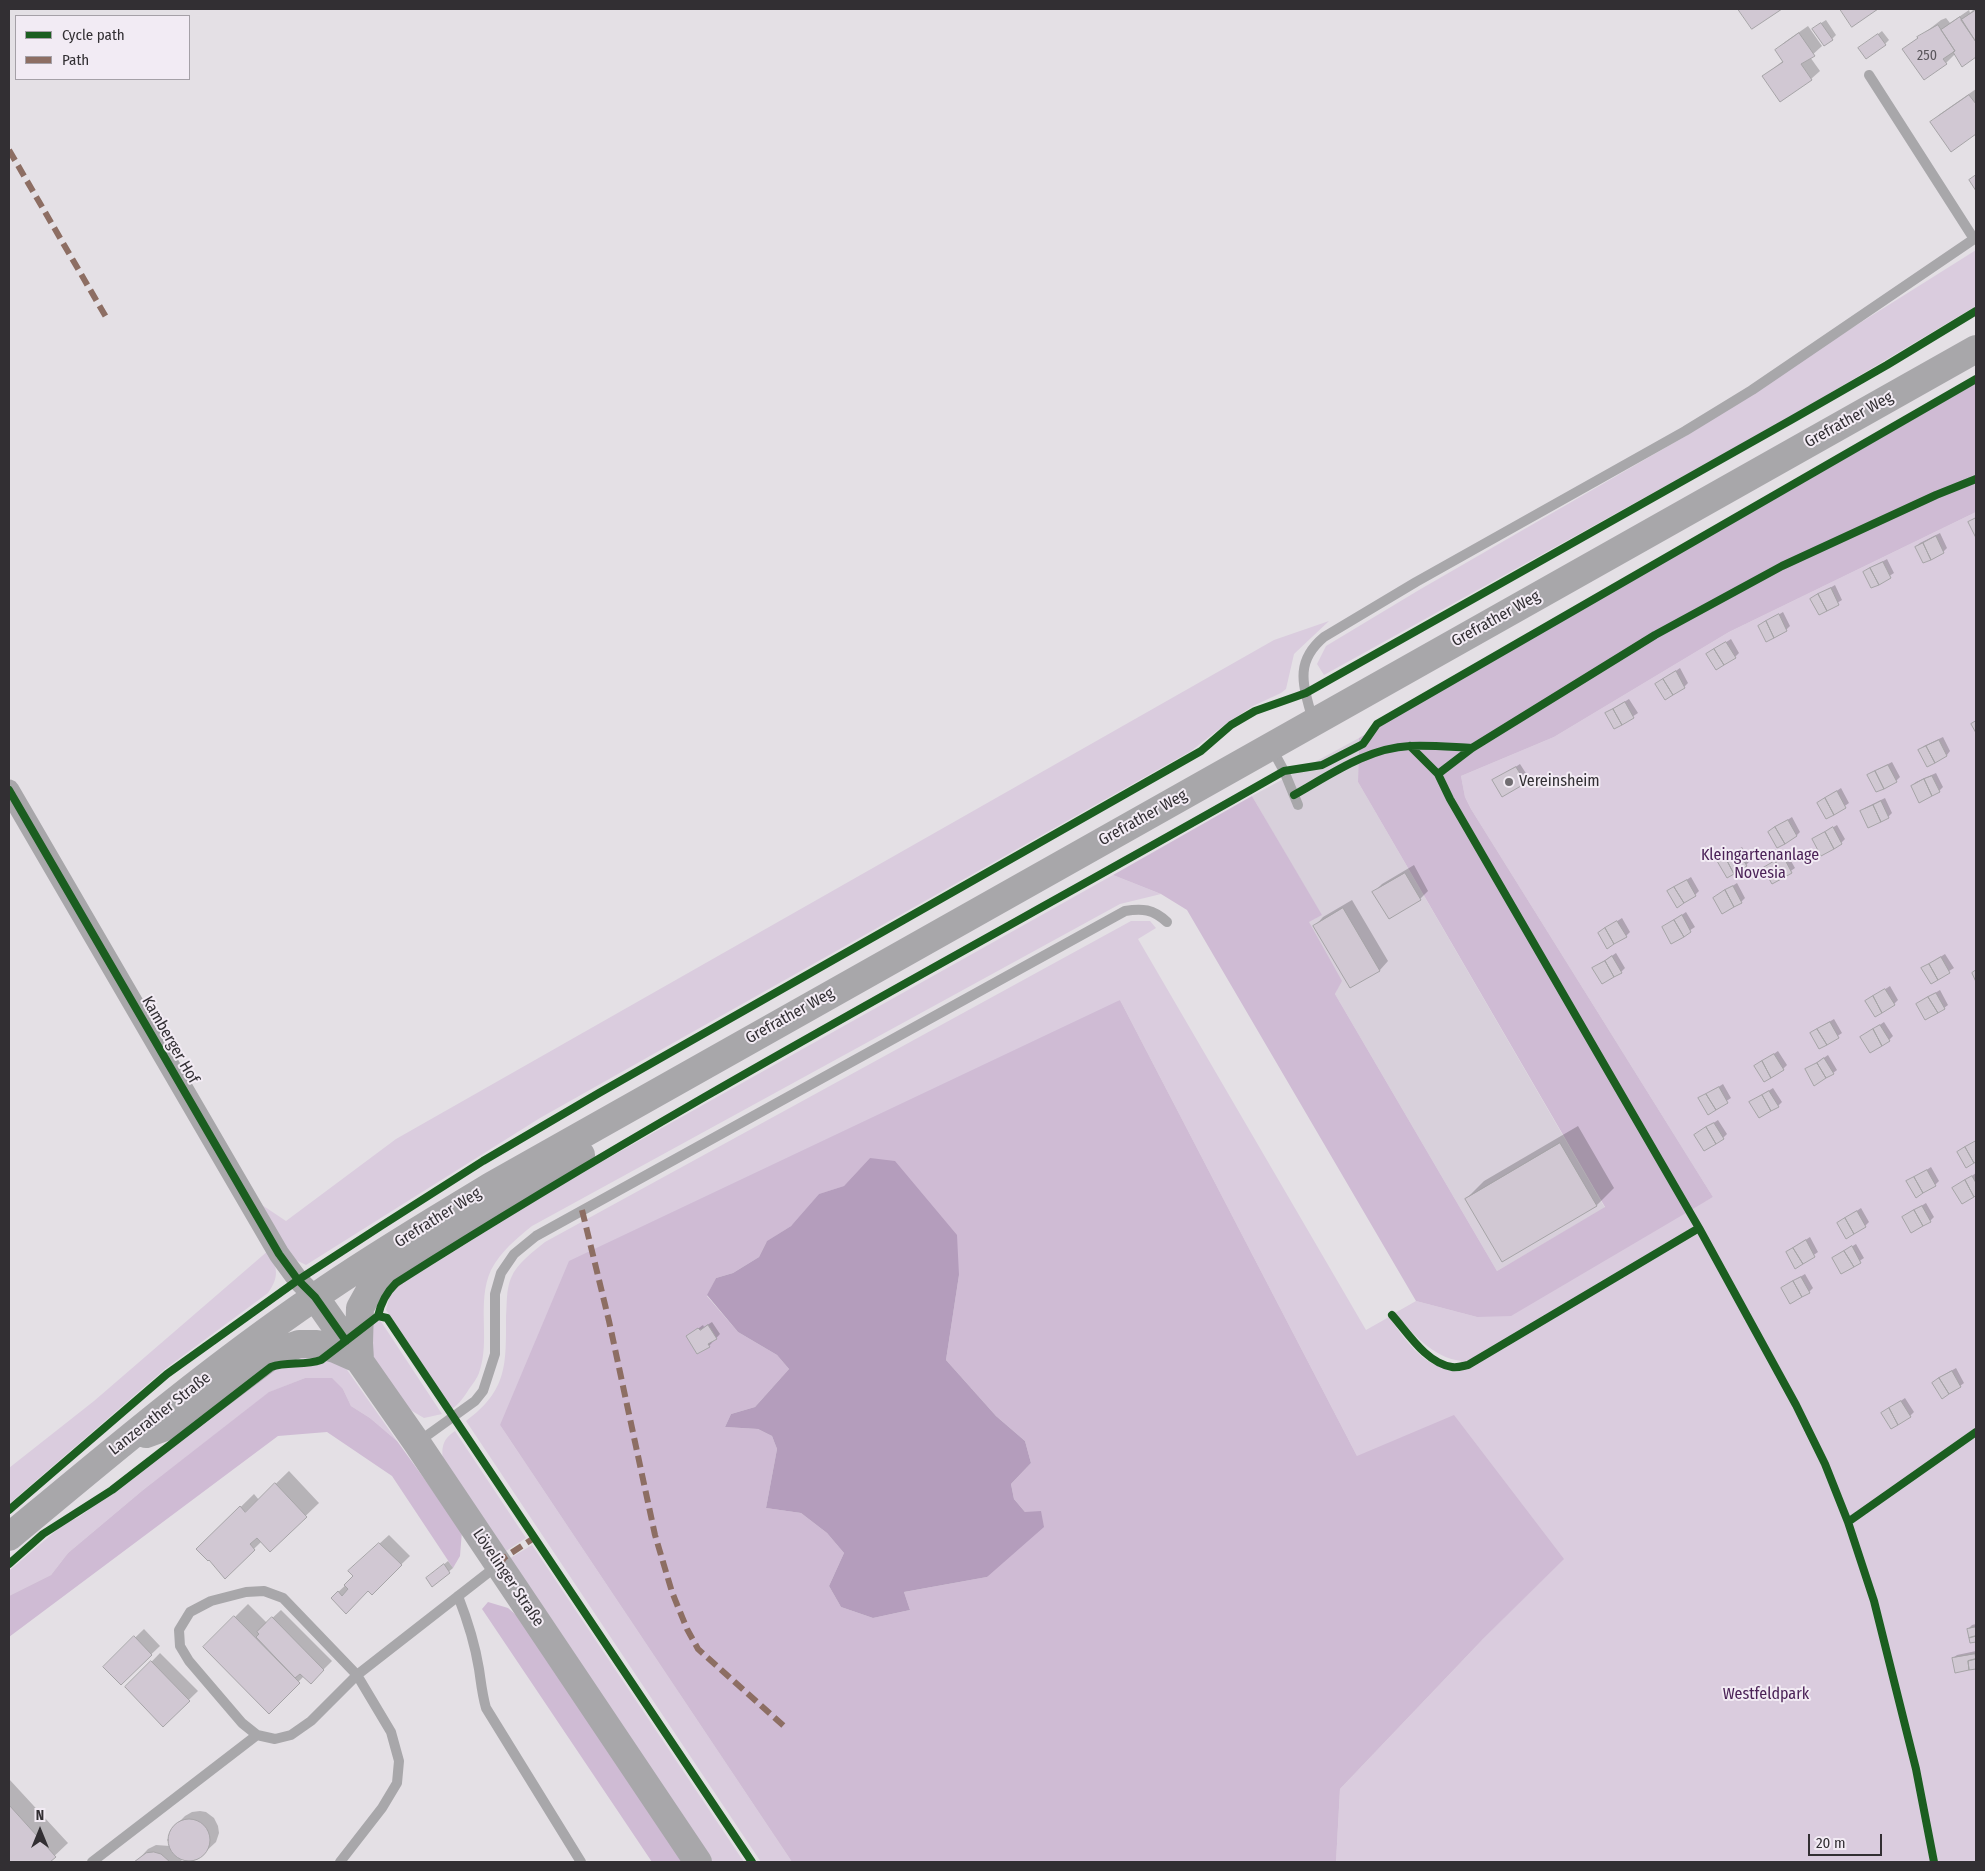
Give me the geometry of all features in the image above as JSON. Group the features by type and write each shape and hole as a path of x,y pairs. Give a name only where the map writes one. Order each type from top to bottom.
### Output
{"main road":[{"name":"Grefrather Weg","path":"315,1297 394,1245 612,1116 1976,349"},
{"path":"124,1441 187,1419 276,1352 299,1344 317,1344 335,1349 360,1360 360,1308 370,1290 407,1263 597,1146 612,1116"},
{"name":"Lövelinger Straße","path":"315,1297 417,1443 698,1862"},
{"name":"Lanzerather Straße","path":"9,1536 124,1441 217,1369 315,1297"}],"street":[{"name":"Kamberger Hof","path":"9,790 279,1254 298,1280 315,1297"}],"lane":[{"path":"1313,722 1306,693 1304,666 1312,646 1324,637 1416,582 1677,436 1752,390 1975,238 1869,74"},
{"path":"1271,746 1298,805"},
{"path":"417,1443 475,1401 483,1391 495,1354 495,1294 501,1273 514,1254 536,1236 1125,911 1143,908 1158,914 1167,922"},
{"path":"340,1862 382,1808 397,1783 399,1761 391,1732 357,1675 282,1598 264,1592 246,1592 211,1601 190,1612 179,1630 180,1646 189,1661 242,1723 257,1735 275,1739 291,1735 311,1721 357,1675 499,1565"},
{"path":"458,1596 468,1620 479,1669 480,1688 486,1708 581,1862"},
{"path":"92,1862 257,1735"}],"shaded area":[{"path":"1976,383 1976,512 1729,632 1554,737 1461,776 1465,797 1471,809 1713,1197 1511,1316 1477,1317 1416,1301 1187,910 1161,894 1113,875 1252,796 1322,915 1309,922 1342,981 1335,994 1497,1271 1605,1207 1358,782 1359,738"},
{"path":"1359,738 1358,782 1605,1208 1497,1271 1335,994 1341,981 1308,922 1321,915 1252,796"},
{"path":"1120,1000 1357,1456 1454,1415 1564,1559 1484,1638 1340,1789 1336,1862 792,1862 500,1425 569,1261","holes":["870,1158 959,1275 946,1360 996,1416 1025,1441 1031,1463 1011,1484 1014,1499 1025,1512 987,1577 904,1592 910,1610 873,1618 841,1607 829,1586 844,1553 827,1533 801,1513 766,1508 777,1449 772,1436 758,1429 725,1427 731,1414 755,1407 789,1369 777,1355 738,1332 707,1296 716,1278 733,1273 759,1257 767,1241 791,1226 819,1194 844,1186"]},
{"path":"870,1158 895,1161 957,1235 959,1275 946,1360 996,1416 1025,1441 1031,1463 1011,1484 1014,1499 1025,1512 1041,1511 1044,1527 987,1577 904,1592 910,1610 873,1618 841,1607 829,1586 844,1553 827,1533 801,1513 766,1508 777,1449 772,1436 758,1429 725,1427 731,1414 755,1407 789,1369 777,1355 738,1332 707,1295 716,1278 733,1273 759,1257 767,1241 791,1226 819,1194 844,1186"},
{"path":"305,1378 332,1378 343,1389 351,1406 370,1418 397,1441 462,1531 460,1556 453,1568 392,1476 327,1432 278,1436 9,1637 9,1596 51,1575 68,1553 143,1490 269,1392"},
{"path":"488,1602 508,1608 522,1620 684,1862 652,1862 482,1609"}],"green space":[{"path":"1976,250 1976,306 1790,417 1324,675 1317,664 1326,646 1689,434"},
{"path":"1976,512 1976,1862 1336,1862 1340,1789 1484,1638 1563,1559 1357,1456 1120,1000 500,1425 792,1862 761,1862 466,1421 480,1410 490,1398 502,1375 506,1348 508,1287 511,1278 521,1263 545,1242 1131,921 1150,921 1156,928 1138,939 1366,1330 1389,1317 1409,1344 1421,1356 1435,1365 1458,1370 1461,1361 1451,1359 1432,1350 1395,1313 1416,1301 1477,1317 1713,1197 1471,809 1465,797 1461,776 1554,737 1729,632"},
{"path":"1329,621 1294,654 1286,689 1253,706 1227,723 1191,751 540,1118 306,1265 292,1258 256,1201 286,1221 396,1139 1274,640"},
{"path":"1113,875 1161,894 1120,904 532,1226 504,1251 491,1270 484,1295 484,1348 479,1373 464,1397 452,1409 386,1310 391,1290 562,1184"},
{"path":"269,1250 274,1262 276,1277 268,1293 165,1369 9,1504 9,1468 94,1401"},
{"path":"380,1320 442,1414 424,1418 407,1408 370,1352 367,1328"},
{"path":"311,1353 345,1367 397,1441 370,1418 351,1406 343,1389 305,1378 270,1392 143,1490 68,1553 51,1575 9,1596 9,1571 66,1522 79,1517 284,1360"},
{"path":"455,1431 526,1538 503,1553 444,1465 443,1446 450,1434"},
{"path":"532,1545 744,1862 710,1862 507,1560"}],"building":[{"path":"1738,9 1782,9 1752,29"},
{"path":"1840,9 1878,9 1852,27"},
{"path":"1976,10 1976,42 1961,20"},
{"path":"1960,17 1976,42 1976,57 1962,67 1953,52 1955,51 1941,30"},
{"path":"1821,23 1833,40 1824,46 1812,29"},
{"path":"1938,25 1955,51 1943,59 1947,64 1924,80 1902,49 1917,37"},
{"path":"1799,33 1815,56 1801,64 1812,80 1780,102 1762,76 1783,62 1775,50"},
{"path":"1878,34 1886,45 1866,59 1858,48"},
{"path":"1969,95 1976,104 1976,134 1951,152 1930,122"},
{"path":"1976,175 1976,191 1969,180"},
{"path":"1976,518 1976,538 1968,522"},
{"path":"1936,536 1944,553 1931,560 1923,543"},
{"path":"1923,543 1931,560 1923,563 1915,547"},
{"path":"1883,562 1891,578 1879,585 1870,568"},
{"path":"1870,568 1879,585 1871,588 1863,572"},
{"path":"1831,588 1839,605 1827,611 1818,594"},
{"path":"1818,594 1827,611 1819,615 1810,599"},
{"path":"1779,614 1787,631 1774,638 1766,621"},
{"path":"1766,621 1774,638 1766,642 1758,626"},
{"path":"1726,642 1736,658 1724,665 1714,649"},
{"path":"1714,649 1724,665 1716,670 1706,654"},
{"path":"1676,671 1685,688 1673,695 1663,679"},
{"path":"1663,679 1673,695 1665,700 1655,684"},
{"path":"1625,702 1634,718 1622,725 1613,709"},
{"path":"1613,709 1622,725 1614,729 1605,713"},
{"path":"1976,721 1976,733 1971,724"},
{"path":"1939,740 1947,756 1935,763 1926,746"},
{"path":"1926,746 1935,763 1927,767 1918,750"},
{"path":"1888,765 1897,782 1884,789 1875,771"},
{"name":"Vereinsheim","path":"1516,767 1526,783 1502,797 1492,780"},
{"path":"1875,771 1884,789 1876,792 1867,775"},
{"path":"1932,776 1940,792 1932,796 1924,779"},
{"path":"1924,779 1932,796 1919,803 1911,786"},
{"path":"1837,791 1846,808 1834,815 1825,798"},
{"path":"1825,798 1834,815 1826,819 1817,803"},
{"path":"1881,801 1889,818 1881,822 1873,805"},
{"path":"1873,805 1881,822 1868,828 1860,811"},
{"path":"1788,820 1797,836 1785,844 1775,827"},
{"path":"1775,827 1785,844 1777,848 1768,832"},
{"path":"1833,827 1842,844 1834,849 1825,832"},
{"path":"1825,832 1834,849 1821,856 1812,839"},
{"path":"1737,850 1747,866 1734,874 1725,857"},
{"path":"1783,856 1792,873 1785,877 1775,861"},
{"path":"1725,857 1734,874 1727,878 1717,861"},
{"path":"1775,861 1785,877 1772,884 1763,868"},
{"path":"1405,873 1421,900 1389,919 1372,892"},
{"path":"1687,880 1696,896 1684,903 1674,887"},
{"path":"1733,886 1742,903 1734,907 1725,890"},
{"path":"1674,887 1684,903 1677,908 1667,891"},
{"path":"1725,890 1734,907 1722,914 1713,898"},
{"path":"1343,908 1380,971 1350,988 1313,926"},
{"path":"1682,915 1691,932 1684,937 1674,920"},
{"path":"1674,920 1684,937 1671,944 1662,927"},
{"path":"1617,921 1627,937 1614,944 1605,928"},
{"path":"1605,928 1614,944 1607,949 1598,933"},
{"path":"1612,956 1622,973 1614,977 1605,961"},
{"path":"1941,957 1950,973 1938,980 1929,964"},
{"path":"1605,961 1614,977 1602,984 1592,968"},
{"path":"1929,964 1938,980 1931,984 1921,968"},
{"path":"1976,970 1976,982 1972,973"},
{"path":"1885,989 1895,1005 1882,1013 1873,996"},
{"path":"1936,993 1945,1009 1938,1013 1928,997"},
{"path":"1873,996 1882,1013 1875,1017 1865,1001"},
{"path":"1928,997 1938,1013 1925,1020 1916,1004"},
{"path":"1830,1022 1839,1038 1827,1045 1817,1029"},
{"path":"1880,1025 1890,1041 1882,1046 1873,1029"},
{"path":"1817,1029 1827,1045 1819,1049 1810,1033"},
{"path":"1873,1029 1882,1046 1870,1053 1860,1037"},
{"path":"1774,1054 1784,1070 1771,1078 1762,1061"},
{"path":"1824,1058 1834,1074 1826,1078 1817,1063"},
{"path":"1762,1061 1771,1078 1764,1082 1754,1066"},
{"path":"1817,1063 1826,1078 1814,1086 1805,1069"},
{"path":"1719,1087 1728,1103 1716,1110 1706,1094"},
{"path":"1769,1091 1779,1107 1771,1111 1762,1095"},
{"path":"1706,1094 1716,1110 1708,1115 1698,1098"},
{"path":"1762,1095 1771,1111 1759,1118 1749,1102"},
{"path":"1714,1123 1724,1139 1716,1144 1706,1127"},
{"path":"1706,1127 1716,1144 1704,1151 1694,1135"},
{"path":"1976,1141 1976,1162 1974,1163 1965,1147"},
{"path":"1560,1143 1597,1206 1502,1262 1465,1199"},
{"path":"1965,1147 1974,1163 1966,1168 1957,1152"},
{"path":"1927,1170 1936,1186 1923,1193 1914,1177"},
{"path":"1972,1176 1976,1183 1976,1195 1974,1197 1965,1180"},
{"path":"1914,1177 1923,1193 1916,1198 1906,1181"},
{"path":"1965,1180 1974,1197 1962,1204 1952,1188"},
{"path":"1922,1206 1931,1222 1923,1226 1914,1210"},
{"path":"1914,1210 1923,1226 1911,1233 1902,1217"},
{"path":"1857,1211 1866,1227 1854,1234 1845,1218"},
{"path":"1845,1218 1854,1234 1846,1239 1837,1223"},
{"path":"1806,1240 1815,1257 1803,1264 1793,1248"},
{"path":"1852,1246 1861,1263 1854,1267 1844,1251"},
{"path":"1793,1248 1803,1264 1795,1269 1786,1252"},
{"path":"1844,1251 1854,1267 1841,1274 1832,1258"},
{"path":"1801,1277 1810,1293 1802,1297 1793,1281"},
{"path":"1793,1281 1802,1297 1790,1304 1781,1288"},
{"path":"708,1325 717,1339 708,1344 710,1347 697,1354 686,1336 698,1328 700,1330"},
{"path":"1952,1371 1961,1387 1949,1394 1939,1378"},
{"path":"1939,1378 1949,1394 1942,1399 1932,1383"},
{"path":"1901,1401 1911,1417 1898,1425 1889,1408"},
{"path":"1889,1408 1898,1425 1891,1429 1881,1413"},
{"path":"275,1483 307,1517 270,1552 257,1538 250,1544 255,1550 225,1579 209,1560 196,1549 240,1506 245,1512"},
{"path":"379,1543 402,1565 372,1595 368,1591 346,1614 331,1598 338,1591 342,1596 348,1589 344,1585 353,1576 348,1571"},
{"path":"444,1564 450,1573 432,1587 426,1578"},
{"path":"234,1616 300,1683 269,1714 203,1647"},
{"path":"272,1617 324,1670 311,1684 300,1674 295,1678 256,1637 259,1634 257,1632"},
{"path":"1976,1627 1976,1636 1969,1638 1967,1629"},
{"path":"134,1636 152,1655 121,1685 103,1667"},
{"path":"1976,1636 1976,1642 1970,1643 1969,1638"},
{"path":"1975,1654 1976,1659 1968,1661 1969,1670 1955,1673 1952,1658"},
{"path":"1976,1659 1976,1669 1969,1670 1968,1661"},
{"path":"151,1661 190,1701 163,1727 125,1687"},
{"path":"9,1805 56,1857 50,1862 9,1862"},
{"path":"193,1819 201,1822 207,1828 210,1840 207,1852 201,1858 185,1861 177,1858 171,1852 168,1836 171,1828 177,1822"},
{"path":"154,1852 161,1854 170,1862 134,1862 146,1853"}],"marked path":[{"path":"9,150 106,317"},
{"path":"582,1210 609,1321 655,1535 672,1592 687,1629 698,1649 786,1728"},
{"path":"499,1565 505,1557 534,1538"}],"cycle path":[{"path":"9,1510 167,1374 298,1280 483,1161 599,1093 1201,751 1231,725 1255,711 1306,693 1791,420 1976,311"},
{"path":"378,1316 384,1298 396,1283 615,1149 837,1021 1284,771 1322,765 1363,744 1377,724 1976,379"},
{"path":"1438,774 1472,748 1655,635 1782,566 1936,495 1976,479"},
{"path":"1410,746 1438,774 1450,799 1699,1228 1796,1405 1825,1464 1848,1522 1874,1601 1916,1769 1934,1862"},
{"path":"1294,795 1349,764 1364,757 1394,748 1410,746 1472,748"},
{"path":"9,790 279,1254 298,1280 315,1297 346,1341"},
{"path":"1392,1315 1418,1346 1434,1360 1452,1367 1468,1365 1699,1228"},
{"path":"9,1564 43,1534 112,1490 271,1367 321,1360 378,1316 387,1318 752,1862"},
{"path":"1848,1522 1976,1432"}],"place":[{"name":"Vereinsheim","path":"1509,782"}],"park label":[{"name":"Kleingartenanlage Novesia","path":"1760,865"},
{"name":"Westfeldpark","path":"1766,1695"}]}
